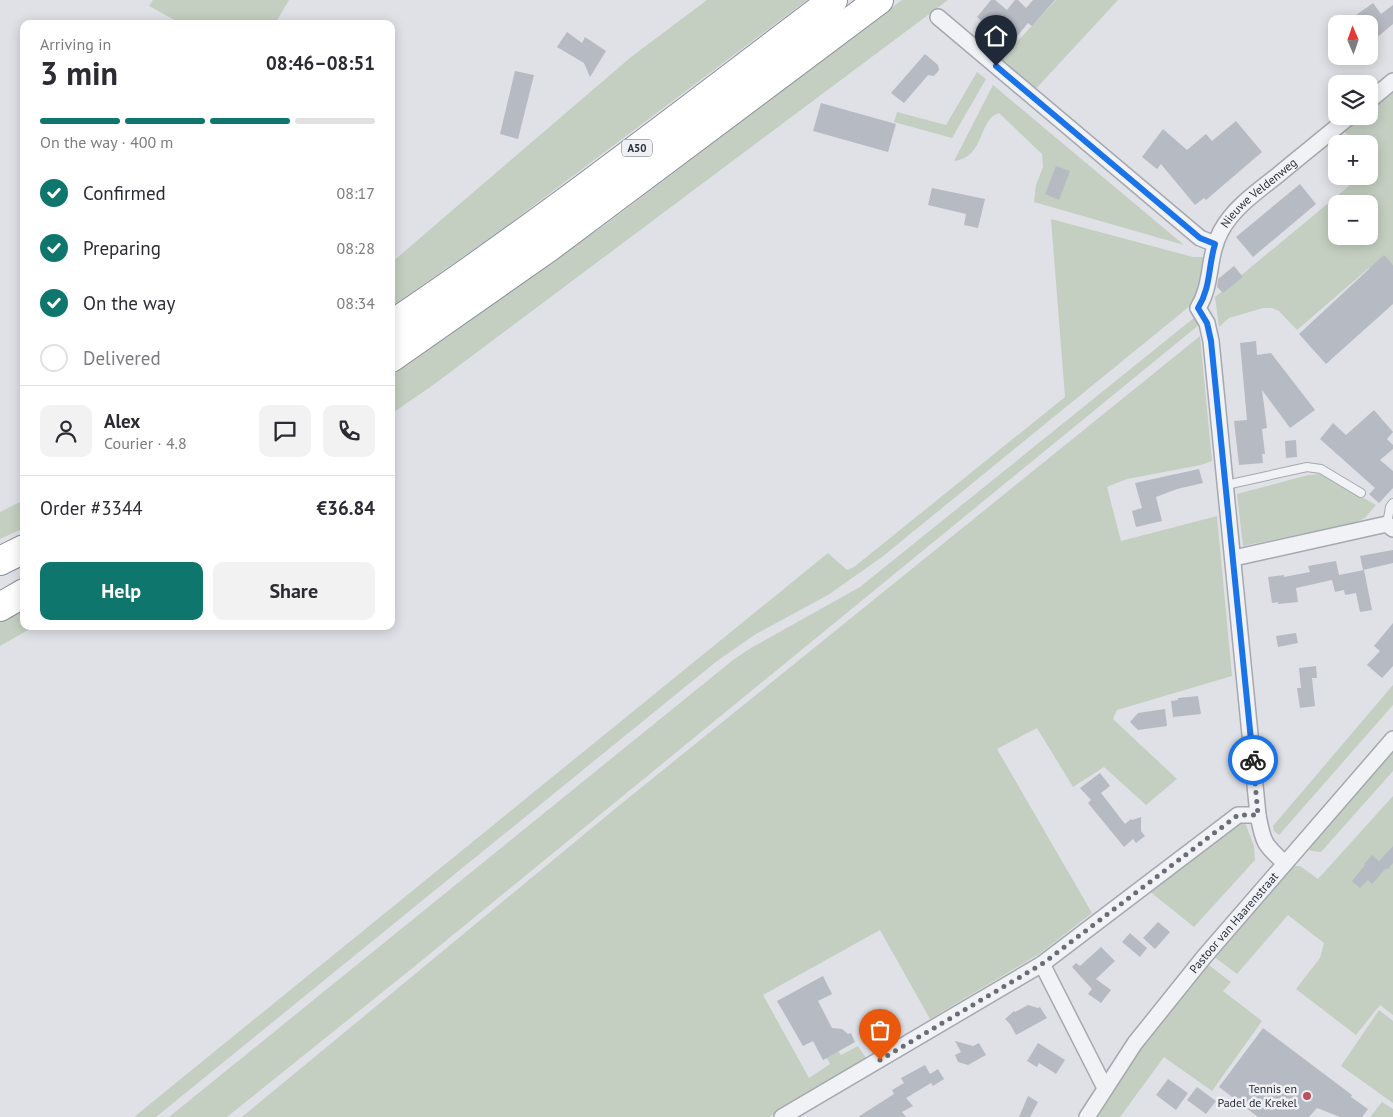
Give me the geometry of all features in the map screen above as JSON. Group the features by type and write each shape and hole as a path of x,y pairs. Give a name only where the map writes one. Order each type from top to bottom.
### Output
{"highway":[{"name":"A50","path":"395,322 439,293 606,171 833,0"},
{"name":"A50","path":"395,355 548,248 879,0"},
{"path":"0,552 20,548"},
{"path":"0,561 20,549"},
{"path":"0,591 20,580"},
{"path":"0,607 20,595"}],"street":[{"path":"938,17 1200,238 1215,244"},
{"path":"1378,94 1393,81"},
{"name":"Nieuwe Veldenweg","path":"1284,863 1268,848 1263,839 1258,815 1211,341 1207,323 1198,308 1207,289 1215,244 1227,221 1236,211 1339,125"},
{"path":"1234,558 1390,526"},
{"name":"Pastoor van Haarenstraat","path":"1086,1117 1135,1043 1204,956 1393,739"},
{"path":"782,1117 1042,964 1238,815 1258,815"},
{"path":"1042,964 1105,1088"}],"lane":[{"path":"1226,484 1307,467 1321,469 1361,493"},
{"path":"1390,526 1390,507 1393,503"}],"green space":[{"path":"153,0 289,0 277,20 175,20 149,6"},
{"path":"707,0 807,0 501,230 395,304 395,260 631,57"},
{"path":"902,0 948,0 429,388 395,411 395,373 606,224"},
{"path":"1056,0 1118,0 1032,93 997,63"},
{"path":"977,72 986,79 952,138 894,122 897,112 946,125"},
{"path":"993,85 1184,245 1034,202 1036,185 1043,167 1042,154 999,113 987,123 971,153 964,158 954,161"},
{"path":"1393,88 1393,264 1381,277 1369,268 1297,330 1279,311 1272,308 1263,308 1229,318 1219,327 1215,297 1328,203 1328,245 1378,245 1378,195 1338,195 1350,185 1378,185 1378,135 1348,135 1343,130 1349,125 1378,125 1378,100"},
{"path":"1051,219 1193,257 1205,257 1202,282 1196,301 882,557 828,595 756,634 717,661 156,1117 134,1117 828,553 847,570 854,567 1065,397"},
{"path":"1195,317 1200,324 415,966 227,1117 169,1117 733,660 860,587"},
{"path":"1200,336 1212,461 1201,465 1127,479 1107,487 1121,541 1217,516 1232,676 1117,710 1113,719 1177,779 1146,805 1104,767 1073,787 1037,728 997,749 1092,913 1039,954 930,1019 880,930 763,995 809,1078 830,1064 824,1053 834,1046 841,1055 858,1046 866,1058 769,1117 242,1117 616,808"},
{"path":"1321,474 1376,505 1365,518 1354,523 1243,546 1237,494 1308,475"},
{"path":"20,502 20,530 0,539 0,512"},
{"path":"20,599 20,630 28,630 0,646 0,611"},
{"path":"1393,685 1393,705 1279,835 1274,831 1273,826"},
{"path":"1393,752 1393,771 1321,852 1311,851 1306,847"},
{"path":"1393,796 1393,1015 1380,1005 1356,1035 1296,989 1320,958 1324,943 1288,915 1237,974 1213,956 1290,866 1300,866 1318,879"},
{"path":"1244,820 1254,846 1255,860 1194,927 1148,890 1234,822"},
{"path":"1206,963 1231,982 1223,991 1262,1021 1212,1091 1164,1057 1120,1117 1094,1117 1147,1039"},
{"path":"1379,1010 1393,1021 1393,1103 1341,1066"},
{"path":"1382,1102 1393,1109 1393,1117 1370,1117"}],"building":[{"path":"991,0 995,0 1007,10 1015,0 1018,0 1026,8 1033,0 1055,0 1032,26 1028,23 1010,45 977,17"},
{"path":"1373,3 1381,14 1393,5 1393,24 1378,36 1378,15 1356,15"},
{"path":"567,32 582,43 585,37 606,51 590,77 584,63 557,47"},
{"path":"925,54 938,65 939,70 934,76 928,75 904,103 891,93"},
{"path":"515,71 534,75 518,139 500,134"},
{"path":"821,103 896,124 888,152 813,131"},
{"path":"1236,121 1262,152 1206,200 1204,198 1195,205 1161,164 1157,169 1142,157 1163,129 1187,150 1206,134 1212,141"},
{"path":"1056,166 1070,171 1059,200 1045,194"},
{"path":"1300,184 1316,204 1253,257 1236,237"},
{"path":"932,188 985,199 978,228 964,225 966,214 928,205"},
{"path":"1384,255 1393,265 1393,304 1326,364 1299,334"},
{"path":"1234,266 1243,277 1223,293 1217,287 1218,279"},
{"path":"1256,341 1257,355 1271,353 1315,410 1290,428 1262,390 1267,428 1262,429 1265,454 1262,454 1263,463 1239,465 1234,421 1247,420 1240,343"},
{"path":"1374,410 1393,432 1387,439 1393,445 1393,449 1380,460 1393,471 1393,488 1379,503 1369,494 1375,488 1320,439 1333,423 1346,435"},
{"path":"1296,440 1297,457 1286,458 1285,441"},
{"path":"1199,469 1203,483 1177,489 1156,497 1162,521 1136,527 1132,511 1142,508 1135,483"},
{"path":"1393,550 1393,563 1363,570 1360,556"},
{"path":"1336,561 1339,575 1364,570 1372,610 1360,612 1356,593 1345,595 1344,590 1335,592 1332,580 1296,588 1298,602 1272,603 1268,577 1284,575 1284,577 1310,572 1308,566"},
{"path":"1393,623 1393,666 1382,678 1367,665 1380,651 1374,646"},
{"path":"1296,633 1298,643 1278,647 1276,636"},
{"path":"1316,666 1317,678 1312,678 1315,706 1300,708 1297,688 1301,688 1299,668"},
{"path":"1198,696 1201,714 1173,717 1171,701 1178,700 1178,698"},
{"path":"1165,709 1167,726 1138,730 1130,722 1138,713"},
{"path":"1100,773 1110,786 1101,793 1125,824 1131,819 1141,817 1141,831 1145,836 1136,843 1133,839 1124,847 1088,803 1091,800 1080,788"},
{"path":"1393,846 1393,863 1372,884 1368,880 1360,888 1352,881 1372,855 1379,861"},
{"path":"1158,922 1170,932 1155,949 1143,938"},
{"path":"1130,933 1147,948 1140,957 1122,942"},
{"path":"1101,947 1115,961 1096,979 1111,990 1101,1003 1088,994 1092,989 1072,967 1076,963 1080,966"},
{"path":"823,976 832,994 818,1001 832,1028 842,1029 848,1034 851,1033 855,1042 823,1060 813,1041 803,1046 777,1001"},
{"path":"1028,1005 1040,1007 1047,1018 1016,1035 1005,1019 1014,1011"},
{"path":"1263,1028 1368,1109 1362,1117 1340,1117 1317,1108 1309,1117 1258,1117 1219,1087"},
{"path":"955,1041 973,1046 979,1043 986,1055 968,1065 958,1062 955,1055 961,1052"},
{"path":"1038,1043 1065,1060 1056,1074 1039,1063 1037,1067 1027,1061"},
{"path":"925,1065 930,1074 938,1069 944,1079 933,1086 931,1083 906,1098 913,1106 902,1112 906,1117 858,1117 894,1094 892,1090 904,1083 901,1078"},
{"path":"1168,1079 1188,1093 1176,1110 1156,1095"},
{"path":"1197,1087 1216,1101 1206,1114 1187,1100"},
{"path":"1028,1096 1038,1102 1030,1117 1019,1117"}],"way so far":[{"path":"880,1060 1042,964 1238,815 1258,815 1253,760"}],"place":[{"name":"Tennis en Padel de Krekel","path":"1307,1096"}],"route":[{"path":"996,66 1200,238 1215,244 1205,297 1198,308 1207,323 1211,341 1253,760"}]}
